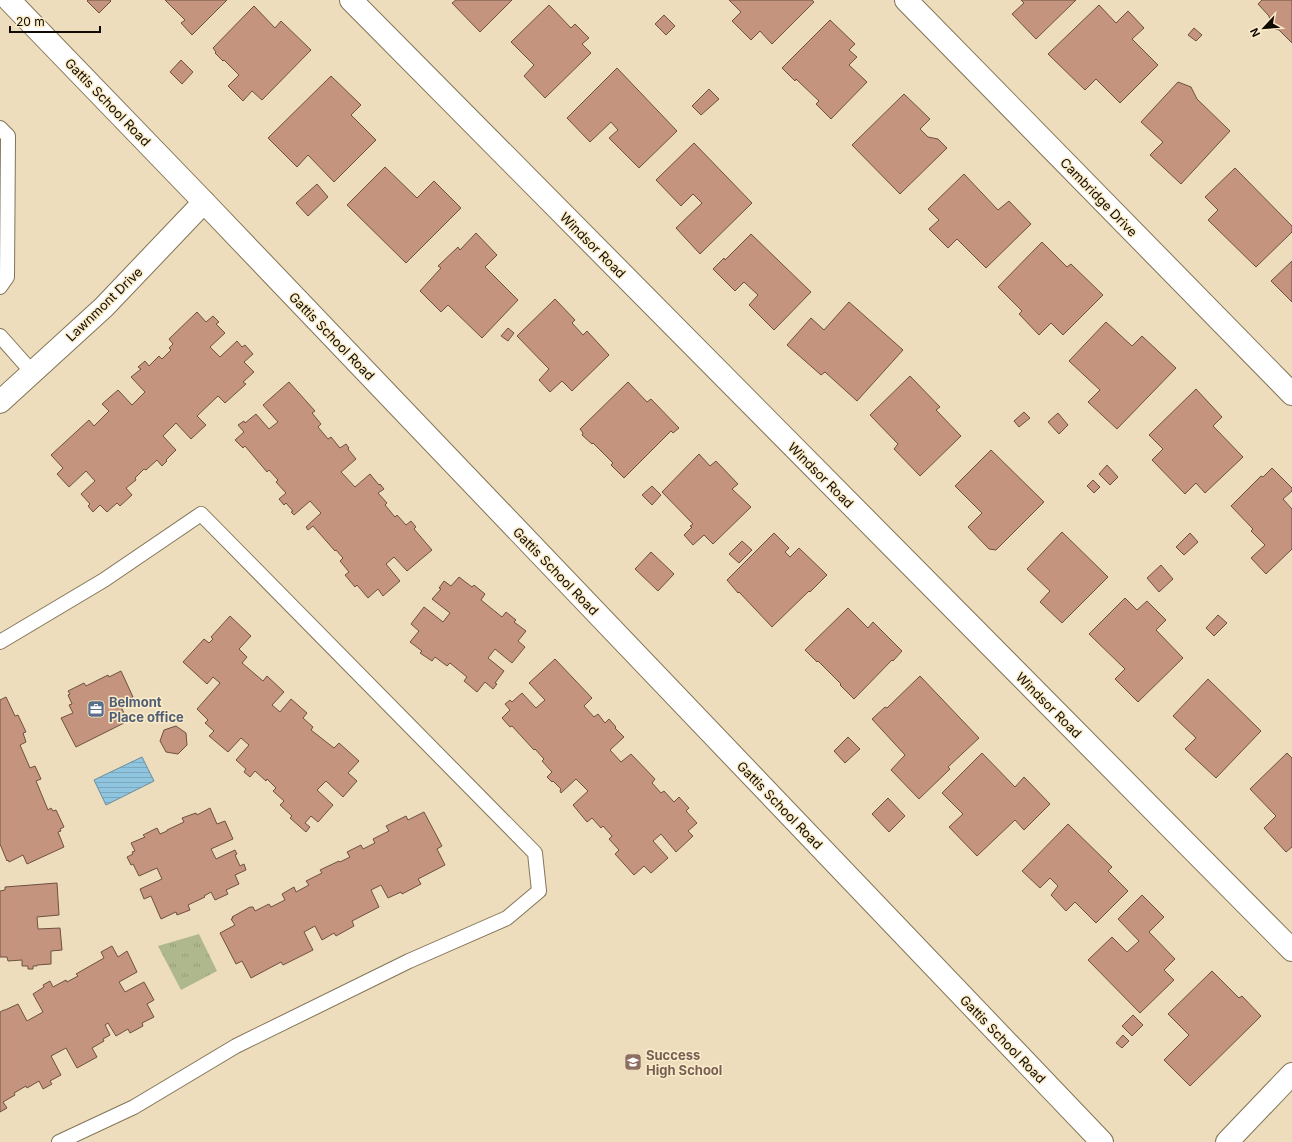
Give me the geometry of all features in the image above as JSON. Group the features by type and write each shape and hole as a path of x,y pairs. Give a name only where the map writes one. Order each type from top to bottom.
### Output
{"street":[{"name":"Gattis School Road","path":"9,0 204,202 1102,1142"},
{"name":"Windsor Road","path":"351,0 1292,950"},
{"name":"Cambridge Drive","path":"906,0 1292,394"},
{"name":"Lawnmont Drive","path":"0,402 104,307 204,202"},
{"path":"1228,1142 1292,1074"}],"lane":[{"path":"0,128 8,136 7,277 0,287"},
{"path":"0,336 32,372"},
{"path":"0,642 104,580 201,514 535,853 539,891 507,918 409,961 236,1046 134,1107 59,1142"}],"green space":[{"path":"199,934 217,971 181,990 158,946"}],"water":[{"path":"142,757 154,781 106,805 94,780"}],"building":[{"path":"165,0 227,0 192,35 181,23 185,20"},
{"path":"456,0 512,0 480,32 452,3"},
{"path":"729,0 812,0 814,2 772,44 760,31 751,40 732,21 741,12"},
{"path":"1021,0 1076,0 1036,39 1012,14 1024,3"},
{"path":"1262,0 1292,0 1292,43 1279,30 1275,29 1271,25 1269,16 1258,4"},
{"path":"87,1 111,1 99,13"},
{"path":"549,5 571,28 575,24 589,38 582,44 591,53 545,98 524,76 534,65 511,42"},
{"path":"1099,5 1116,23 1128,11 1144,28 1132,39 1158,65 1120,103 1096,79 1085,90 1048,54"},
{"path":"254,6 275,28 281,21 311,50 262,100 252,91 243,101 228,86 239,75 215,53 216,52 213,48"},
{"path":"664,15 675,26 666,35 655,24"},
{"path":"830,20 855,44 849,50 857,57 849,65 867,82 831,119 816,104 819,101 782,68"},
{"path":"1194,28 1202,35 1196,41 1188,35"},
{"path":"181,60 193,72 182,84 170,72"},
{"path":"617,68 677,131 639,168 609,138 618,130 611,122 590,142 567,118"},
{"path":"331,76 361,105 351,115 376,140 334,182 308,155 297,167 268,138"},
{"path":"1178,82 1191,87 1197,99 1230,131 1181,184 1150,155 1163,142 1141,122"},
{"path":"709,89 719,99 701,115 692,106"},
{"path":"904,94 930,119 920,129 928,137 938,139 947,148 900,194 852,145"},
{"path":"694,143 752,203 700,254 676,228 702,203 693,194 681,206 656,180"},
{"path":"385,167 417,198 434,181 461,208 406,263 347,205"},
{"path":"1235,168 1292,226 1292,232 1256,267 1208,220 1218,210 1205,197"},
{"path":"964,174 998,210 1009,201 1031,224 986,268 957,239 948,248 929,229 939,220 928,209"},
{"path":"317,184 328,197 308,216 296,203"},
{"path":"476,233 497,255 485,267 518,300 482,338 448,305 441,312 420,291 441,268 438,266 458,247 460,250"},
{"path":"751,234 811,292 774,330 749,305 758,295 744,282 735,291 713,269 724,258 725,260"},
{"path":"1042,242 1067,267 1071,264 1103,295 1063,335 1051,323 1039,335 1019,314 1022,311 998,287"},
{"path":"1292,261 1292,302 1271,281"},
{"path":"555,299 575,320 572,323 583,335 587,331 609,355 572,391 562,381 550,392 539,380 549,369 517,336"},
{"path":"849,302 903,350 857,401 825,372 821,375 787,345 811,318 824,330"},
{"path":"197,312 206,322 213,316 219,322 216,324 225,333 210,347 220,357 237,341 242,347 245,345 253,354 244,362 254,372 243,382 246,384 225,403 218,396 197,416 206,425 191,439 176,423 163,436 176,450 162,466 157,460 146,470 144,469 135,478 136,480 126,488 132,495 120,506 117,503 107,512 100,505 93,512 88,506 90,504 81,494 95,481 86,471 69,487 57,474 63,468 51,455 89,420 94,426 109,411 102,404 118,390 132,405 145,392 131,377 141,369 138,367 145,361 149,366 159,356 162,359 171,350 169,348 173,344 169,339"},
{"path":"1106,322 1132,346 1142,336 1176,368 1117,429 1088,402 1100,390 1069,361"},
{"path":"508,328 514,333 508,341 501,336"},
{"path":"910,376 940,407 936,410 961,436 920,476 894,449 898,444 870,415"},
{"path":"289,382 315,411 312,413 321,424 318,427 328,439 331,437 340,448 346,444 356,459 341,472 355,487 370,474 384,489 378,493 387,503 385,505 395,517 397,515 406,525 411,521 416,527 414,529 432,550 407,571 394,557 386,564 400,581 383,596 378,589 368,598 357,585 355,587 345,575 349,572 340,561 343,558 313,526 308,530 306,527 321,513 310,501 294,515 291,512 293,511 286,503 284,505 279,499 286,493 276,482 278,480 269,470 267,472 245,446 243,448 235,440 244,432 238,425 244,421 245,423 256,414 269,429 278,422 263,405"},
{"path":"628,382 647,402 651,399 679,428 673,433 671,431 624,478 611,465 613,463 593,443 592,444 582,435 583,433 580,429"},
{"path":"1196,389 1222,417 1213,426 1243,457 1205,493 1196,483 1185,494 1152,460 1163,449 1149,435"},
{"path":"1024,412 1030,418 1019,427 1014,421"},
{"path":"1058,413 1068,425 1059,434 1048,422"},
{"path":"991,450 1044,502 996,550 989,549 968,527 982,513 955,486"},
{"path":"699,454 710,466 716,461 738,484 732,489 751,507 713,544 704,535 693,545 684,535 693,524 662,492"},
{"path":"1107,465 1118,477 1110,485 1099,474"},
{"path":"1272,468 1292,488 1292,491 1283,499 1292,509 1292,549 1266,574 1251,558 1265,545 1251,531 1253,529 1231,506 1261,476 1263,477"},
{"path":"1093,480 1100,487 1094,493 1087,486"},
{"path":"652,486 661,495 652,505 642,495"},
{"path":"1062,532 1108,577 1062,623 1040,602 1050,591 1027,569"},
{"path":"774,533 789,548 785,552 790,557 799,548 827,575 772,627 727,580"},
{"path":"1190,533 1198,542 1184,555 1176,547"},
{"path":"742,541 752,550 739,563 729,554"},
{"path":"651,552 674,574 658,591 635,569"},
{"path":"1161,565 1173,579 1159,592 1147,578"},
{"path":"459,577 472,587 474,585 485,594 481,600 502,617 506,612 516,620 514,622 526,631 518,641 525,647 512,663 495,649 488,658 504,671 495,683 497,684 493,689 485,682 477,692 464,681 467,677 450,663 447,666 435,657 432,661 420,653 422,651 410,642 419,631 411,624 424,607 443,622 450,613 432,599 441,589 439,588 444,581 451,586"},
{"path":"1125,598 1137,610 1147,601 1166,620 1156,630 1183,658 1138,702 1115,679 1125,669 1089,634"},
{"path":"848,608 868,628 873,622 902,651 854,699 818,661 817,662 805,650"},
{"path":"1218,615 1227,623 1214,636 1206,628"},
{"path":"230,616 251,636 239,649 247,657 242,663 263,681 267,676 284,692 272,705 280,712 291,699 307,713 303,718 313,727 311,730 334,748 339,743 359,761 348,773 357,781 343,797 326,781 317,790 333,805 318,822 311,816 305,823 310,827 306,832 290,818 292,816 280,805 284,801 273,791 276,788 267,779 266,781 255,771 250,777 244,772 246,769 236,760 249,745 241,738 228,752 209,736 214,731 205,723 208,720 197,709 220,683 213,677 207,684 183,662 204,639 209,643 213,639 211,637"},
{"path":"555,659 592,698 584,706 594,717 598,714 605,723 609,719 624,737 610,750 621,762 631,754 655,779 652,783 661,793 664,791 674,802 679,797 689,808 686,811 697,823 688,831 693,836 676,852 661,834 653,841 668,858 651,873 644,866 634,875 615,854 619,850 609,839 612,836 603,826 601,828 592,818 587,822 573,805 588,791 576,779 561,793 561,789 547,777 552,772 542,761 544,759 512,726 510,727 502,718 510,710 505,704 510,700 512,702 522,693 536,708 545,700 529,683"},
{"name":"Belmont Place office","path":"121,671 133,697 119,703 128,721 76,747 61,718 73,713 69,705 72,704 68,691 84,683 86,686 108,675 109,677"},
{"path":"920,676 979,738 948,767 950,769 919,799 891,770 905,755 872,719 885,707 887,708"},
{"path":"1208,679 1261,731 1216,778 1185,749 1196,738 1173,716"},
{"path":"6,697 15,716 18,715 26,732 23,733 26,742 20,745 30,768 35,766 41,779 36,781 48,810 51,808 53,811 56,810 64,827 58,832 64,847 27,864 23,855 9,862 8,860 7,861 0,844 0,700"},
{"path":"176,726 186,733 187,745 178,754 166,752 160,741 164,730"},
{"path":"848,737 860,749 845,763 834,751"},
{"path":"982,753 1015,787 1024,777 1050,804 1024,830 1015,820 977,856 949,827 963,814 942,793"},
{"path":"1287,753 1292,758 1292,847 1286,852 1264,828 1276,816 1250,789"},
{"path":"888,798 905,816 889,832 872,814"},
{"path":"210,808 217,824 225,821 233,839 211,849 216,859 235,850 237,854 235,855 240,866 244,864 246,870 235,875 239,884 226,890 228,894 215,900 211,892 204,896 205,897 188,905 190,910 177,915 176,912 161,919 151,896 144,899 140,889 162,879 157,868 139,876 133,864 131,865 127,857 135,851 131,843 145,837 143,835 157,828 160,834 167,831 184,822 182,818 196,813 197,815"},
{"path":"424,812 442,846 437,849 445,865 418,879 421,884 402,894 401,892 388,898 381,885 371,890 379,907 352,921 354,926 336,936 334,933 322,940 315,926 304,932 313,950 283,965 281,962 251,978 242,961 236,964 220,933 235,925 231,919 233,918 232,917 250,907 253,907 255,911 269,904 271,907 285,900 282,894 294,887 296,892 309,885 306,881 322,873 320,870 350,857 347,852 361,845 363,849 375,843 373,839 389,831 386,826 406,816 408,820"},
{"path":"1068,824 1112,867 1108,871 1128,891 1096,923 1075,902 1066,911 1051,895 1058,886 1050,878 1040,888 1022,871"},
{"path":"57,883 59,915 37,917 38,929 60,928 62,950 51,951 51,964 33,966 33,969 28,969 28,966 22,966 22,960 8,961 7,957 0,957 0,891 5,890 5,887"},
{"path":"1142,895 1164,917 1149,932 1175,959 1164,970 1174,980 1140,1013 1088,960 1112,937 1127,952 1139,941 1118,919"},
{"path":"112,946 118,957 127,951 137,972 119,982 125,992 144,982 154,1000 147,1004 154,1017 142,1023 143,1026 130,1033 128,1029 116,1036 108,1023 105,1025 110,1035 103,1039 104,1041 92,1048 97,1057 77,1068 66,1048 51,1056 61,1075 50,1081 52,1084 43,1089 39,1081 14,1093 15,1095 3,1102 7,1108 0,1112 0,1012 18,1004 27,1021 43,1012 33,994 50,981 53,987 78,976 76,974 104,958 101,952"},
{"path":"1212,971 1239,998 1242,996 1261,1016 1190,1086 1164,1060 1189,1035 1168,1014"},
{"path":"1133,1015 1143,1025 1132,1036 1122,1026"},
{"path":"1123,1035 1129,1041 1122,1048 1116,1043"}],"place":[{"name":"Belmont Place office","path":"96,709"},
{"name":"Success High School","path":"633,1062"}]}
